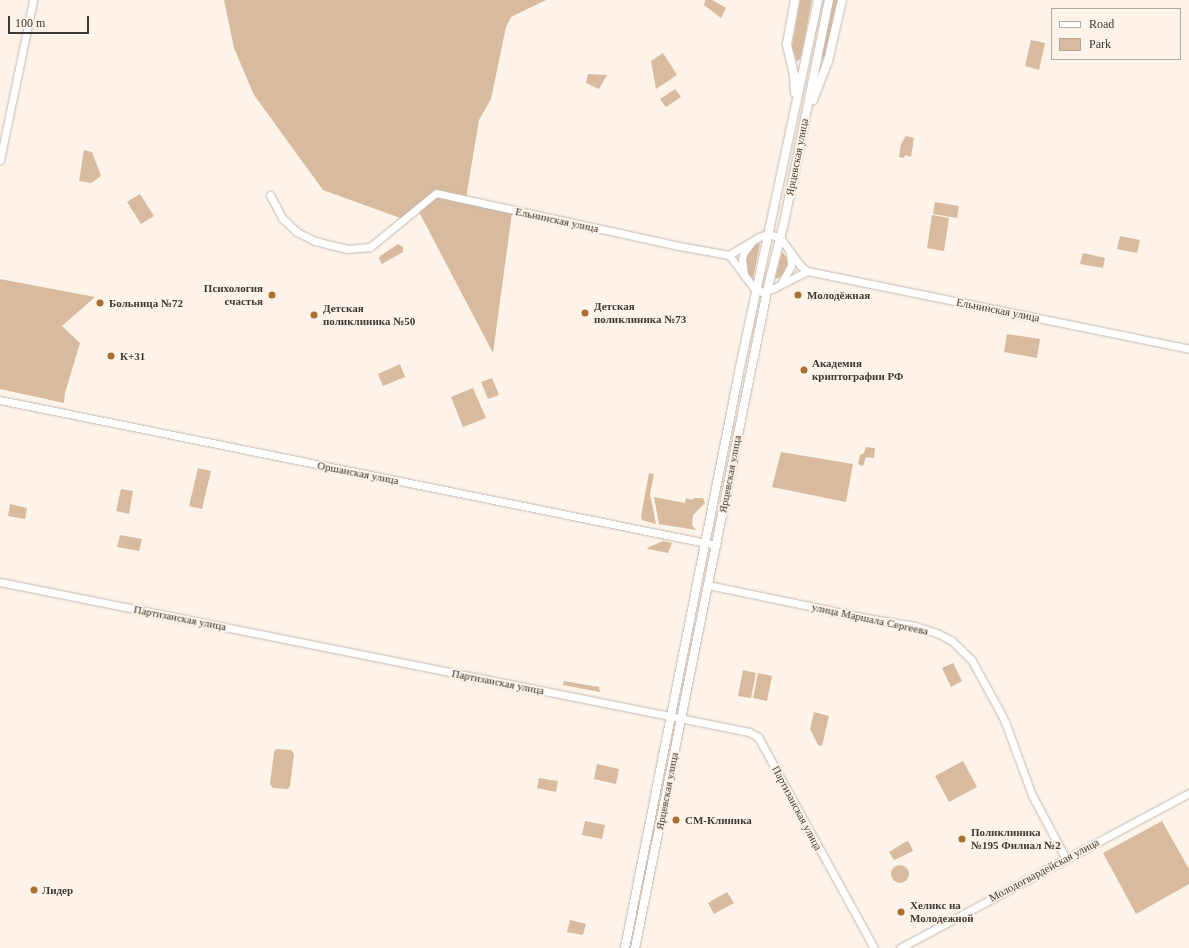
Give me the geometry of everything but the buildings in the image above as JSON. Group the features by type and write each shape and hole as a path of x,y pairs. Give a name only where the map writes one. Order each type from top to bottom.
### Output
{"main road":[{"path":"794,114 795,86 786,44 795,0"},
{"name":"Ярцевская улица","path":"625,948 767,234 818,0"},
{"name":"Ярцевская улица","path":"635,948 766,291 781,239 829,0"},
{"path":"804,125 828,61 842,0"},
{"path":"781,171 786,177 794,174"}],"street":[{"path":"0,160 33,0"},
{"name":"Ельнинская улица","path":"270,195 278,213 291,228 315,241 337,248 366,249 396,227 436,193 679,246 729,255"},
{"path":"767,234 781,239 807,271 766,291 756,290 729,255 767,234"},
{"path":"745,277 742,259 744,252 752,242"},
{"path":"781,284 791,266 788,249"},
{"name":"Ельнинская улица","path":"807,271 1189,349"},
{"name":"Оршанская улица","path":"0,400 716,545"},
{"name":"Партизанская улица","path":"0,582 750,732 758,737 874,948"},
{"name":"улица Маршала Сергеева","path":"708,584 872,619 915,626 937,633 951,640 971,659 1006,722 1032,795 1066,859"},
{"name":"Молодогвардейская улица","path":"900,948 1189,793"}],"green space":[{"path":"224,0 546,0 511,17 506,27 491,99 479,120 467,192 468,203 512,213 493,353 419,212 406,222 403,219 323,190 254,95 234,48"},
{"path":"705,0 712,0 726,8 721,18 704,5"},
{"path":"800,0 812,0 801,57 797,62 792,47"},
{"path":"833,0 838,0 826,56 821,59"},
{"path":"1031,40 1045,43 1039,70 1025,66"},
{"path":"663,53 677,75 656,89 651,61"},
{"path":"588,74 607,75 599,89 586,83"},
{"path":"675,89 681,97 666,107 660,99"},
{"path":"906,136 914,138 911,157 906,155 903,158 899,157 901,144"},
{"path":"84,150 92,152 101,176 91,183 79,181"},
{"path":"140,194 154,216 141,224 127,202"},
{"path":"935,202 959,206 957,218 933,214"},
{"path":"932,215 949,218 944,251 927,248"},
{"path":"1120,236 1140,240 1137,253 1117,249"},
{"path":"760,243 753,279 746,271 745,256 753,246"},
{"path":"398,244 403,247 403,252 382,264 379,259 380,256"},
{"path":"782,252 787,258 789,264 783,276 775,279"},
{"path":"1083,253 1105,258 1103,268 1080,264"},
{"path":"0,279 95,297 62,326 80,343 65,393 64,403 0,389"},
{"path":"1007,334 1040,339 1037,358 1004,352"},
{"path":"400,364 405,377 383,386 378,374"},
{"path":"492,378 499,395 488,399 481,382"},
{"path":"473,388 486,418 463,427 451,397"},
{"path":"866,447 875,448 874,458 866,457 863,466 858,464 860,455 864,453"},
{"path":"781,452 853,464 846,502 772,487"},
{"path":"198,468 211,471 202,509 189,506"},
{"path":"649,473 654,474 650,494 656,524 642,520 641,516"},
{"path":"121,489 133,491 129,514 116,511"},
{"path":"654,497 685,503 686,498 691,500 695,498 703,498 705,503 693,515 692,525 696,530 659,524"},
{"path":"10,504 27,508 25,519 8,516"},
{"path":"120,535 142,539 139,551 117,547"},
{"path":"663,541 672,543 668,553 647,548"},
{"path":"953,663 962,681 951,687 942,668"},
{"path":"743,670 756,673 751,698 738,696"},
{"path":"758,673 772,676 767,701 753,698"},
{"path":"564,681 599,687 600,692 563,685"},
{"path":"814,712 829,716 822,746 818,745 810,729"},
{"path":"276,749 291,750 294,754 290,786 288,789 273,788 270,784 274,752"},
{"path":"963,761 977,787 949,802 935,776"},
{"path":"597,764 619,769 616,784 594,779"},
{"path":"539,778 558,781 556,792 537,788"},
{"path":"585,821 605,825 602,839 582,835"},
{"path":"1162,821 1189,869 1189,884 1136,914 1103,853"},
{"path":"907,841 909,842 913,851 894,860 889,852"},
{"path":"900,865 906,868 909,874 906,880 900,883 894,880 891,874 894,868"},
{"path":"727,892 734,903 714,914 708,903"},
{"path":"570,920 586,924 583,935 567,932"}],"place":[{"name":"Психология счастья","path":"272,295"},
{"name":"Молодёжная","path":"798,295"},
{"name":"Больница №72","path":"100,303"},
{"name":"Детская поликлиника №73","path":"585,313"},
{"name":"Детская поликлиника №50","path":"314,315"},
{"name":"К+31","path":"111,356"},
{"name":"Академия криптографии РФ","path":"804,370"},
{"name":"СМ-Клиника","path":"676,820"},
{"name":"Поликлиника №195 Филиал №2","path":"962,839"},
{"name":"Лидер","path":"34,890"},
{"name":"Хеликс на Молодежной","path":"901,912"}]}
